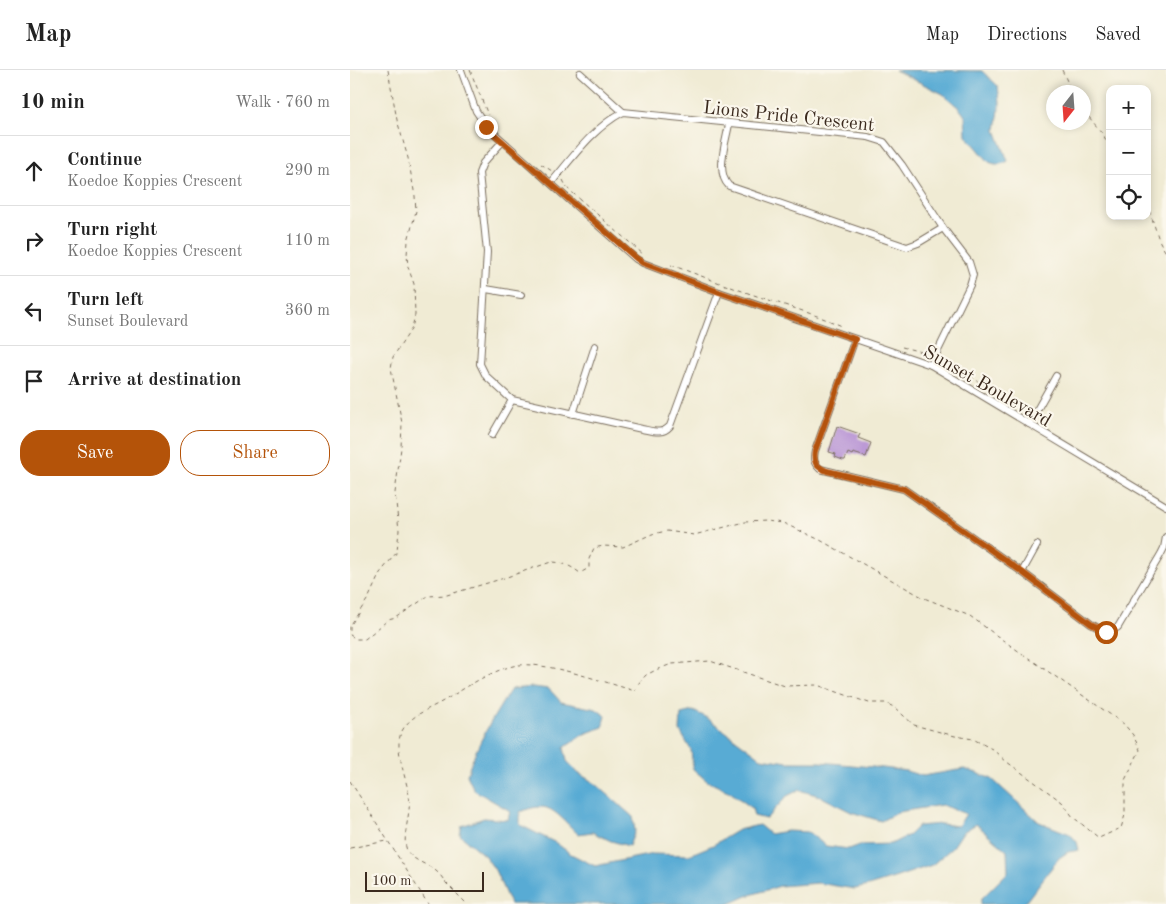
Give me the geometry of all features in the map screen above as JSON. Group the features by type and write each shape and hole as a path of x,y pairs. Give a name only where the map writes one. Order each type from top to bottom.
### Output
{"street":[{"name":"Sunset Boulevard","path":"461,70 480,120 502,142 636,258 648,266 931,365 1166,506"},
{"path":"551,183 597,129 607,120 623,112 580,73"},
{"name":"Lions Pride Crescent","path":"623,112 868,137 884,142 902,165 943,228 968,262 973,275 970,285 931,365"},
{"path":"728,124 723,172 724,181 730,186 907,247 918,243 943,228"},
{"path":"502,142 483,164 479,173 488,252 480,364 486,376 512,400 642,430 661,432 666,430 670,426 719,292"},
{"path":"486,289 521,295"},
{"path":"855,339 815,451 813,460 820,469 904,489 1102,631 1111,632 1118,627 1164,548 1166,537"},
{"path":"573,414 595,346"},
{"path":"1029,424 1056,376"},
{"path":"492,435 512,400"},
{"path":"1022,572 1037,545"}],"path":[{"path":"388,70 397,120 408,158 416,211 408,241 407,254 408,267 414,284 416,315 412,328 393,357 391,368 402,424 395,493 399,530 397,552 376,580 369,597 350,626 350,635 356,639 365,639 388,620 396,618 428,596 447,594 501,579 551,562 568,565 580,573 589,568 589,559 594,548 603,546 623,547 652,534 667,531 694,535 745,522 766,521 783,523 820,540 924,598 970,616 1124,724 1133,735 1140,750 1125,780 1125,815 1120,828 1099,838 1073,817 1062,802 992,749 973,739 914,725 894,707 885,703 869,704 817,685 785,686 710,661 672,664 658,669 646,675 634,691 594,679 538,666 514,665 479,680 416,715 406,724 400,734 401,760 410,798 410,815 404,840 408,852 421,863 436,870 446,883 468,904"},
{"path":"470,70 489,117"},
{"path":"1062,70 1069,85"},
{"path":"1091,120 1106,140"},
{"path":"538,162 558,175 567,188 650,258"},
{"path":"1151,215 1159,240 1166,252"},
{"path":"666,263 762,298 795,307 810,315 844,327"},
{"path":"898,345 922,352 936,353 948,364 1022,408 1035,413 1047,426"},
{"path":"350,781 428,904"},
{"path":"350,848 388,841"}],"water":[{"path":"895,70 982,71 998,86 1000,103 996,130 1008,161 998,164 989,162 966,135 965,116 959,108 943,94"},
{"path":"533,687 549,689 561,702 596,709 606,716 603,727 584,734 564,748 567,761 578,773 596,784 633,817 635,831 629,846 611,841 592,832 578,834 559,816 544,807 520,812 520,825 595,866 653,854 689,855 713,845 738,830 759,825 770,834 787,831 808,832 826,846 849,849 860,845 891,844 909,835 918,826 941,824 958,826 966,814 942,805 898,812 881,821 851,812 820,796 799,790 787,796 766,819 754,816 752,808 730,792 707,781 693,769 691,750 680,731 681,714 693,711 706,717 761,758 788,762 820,762 883,768 906,771 923,776 964,769 977,773 992,779 1039,822 1070,834 1077,842 1079,850 1068,852 1059,858 1024,904 981,904 981,899 1008,872 1007,851 976,824 963,832 953,847 932,865 855,889 818,883 780,886 747,896 729,904 510,904 495,870 485,856 460,835 462,826 484,818 508,820 510,811 474,790 467,775 481,741 511,689"}],"building":[{"path":"837,426 860,434 858,438 871,443 866,457 848,453 845,460 843,460 835,457 836,454 829,452"}],"route":[{"path":"486,127 636,258 648,266 855,339 815,451 813,460 815,464 820,469 895,486 911,493 1091,624 1106,632"}]}
